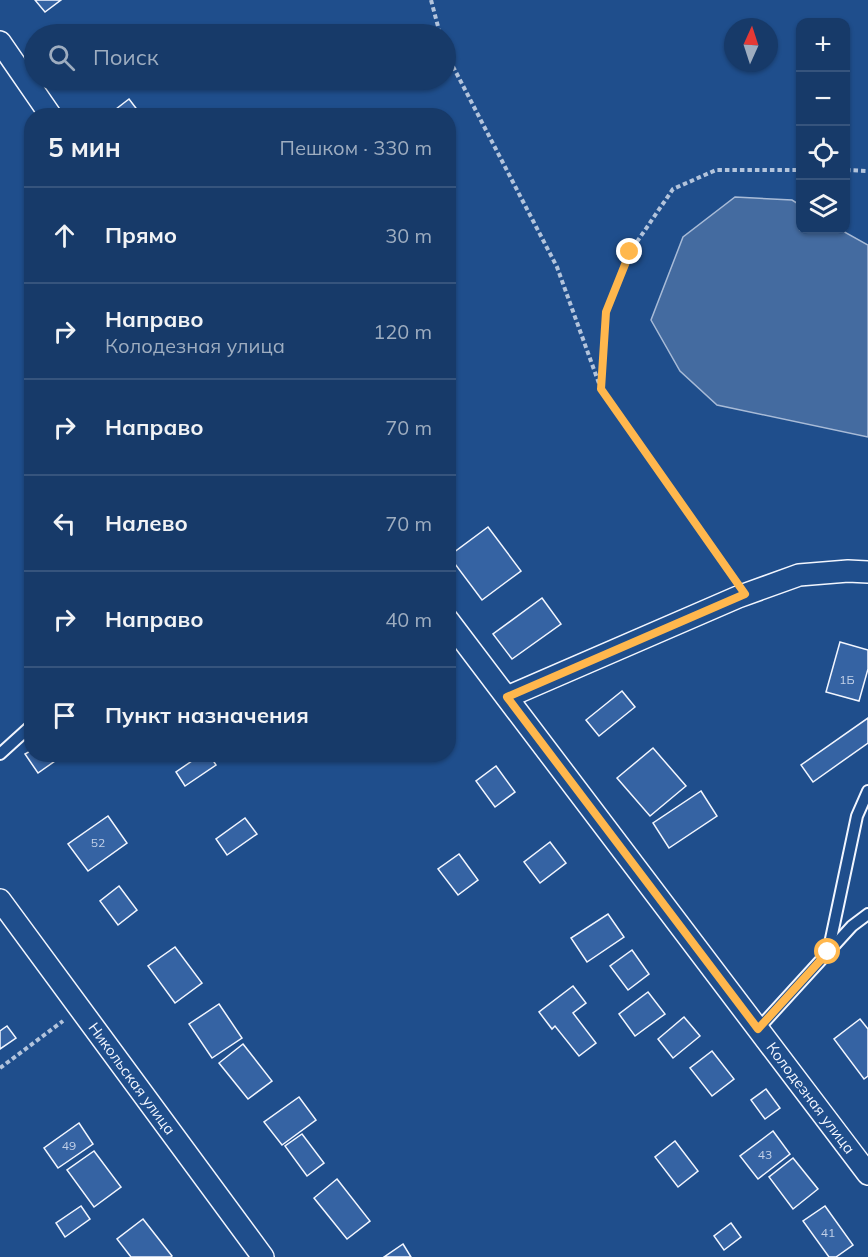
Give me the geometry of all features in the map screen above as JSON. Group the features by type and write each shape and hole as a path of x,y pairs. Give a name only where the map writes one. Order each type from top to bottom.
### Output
{"street":[{"path":"0,42 24,77"},
{"path":"33,90 45,108"},
{"path":"507,697 745,594 799,575 848,571 868,572"},
{"name":"Колодезная улица","path":"456,630 868,1174"},
{"name":"Никольская улица","path":"0,900 263,1257"}],"lane":[{"path":"0,754 24,732"},
{"path":"828,952 857,816 868,792"},
{"path":"758,1029 852,926 868,914"}],"path":[{"path":"431,0 437,24"},
{"path":"456,72 557,267 601,389 745,594"},
{"path":"601,389 606,312 630,252 673,189 716,170 796,170"},
{"path":"850,170 868,171"},
{"path":"0,1068 80,1008"}],"water":[{"path":"735,197 792,200 796,202 796,234 848,234 868,245 868,437 717,405 680,371 651,320 683,237"}],"building":[{"path":"35,0 61,0 45,12"},
{"path":"129,99 136,108 117,108"},
{"path":"488,527 521,571 482,600 456,565 456,551"},
{"path":"542,598 561,624 512,659 493,634"},
{"path":"840,642 868,650 868,669 859,701 826,692"},
{"path":"622,691 635,707 599,736 586,720"},
{"path":"868,718 868,743 813,782 801,765"},
{"path":"653,748 686,786 650,816 617,778"},
{"path":"30,762 54,762 38,773"},
{"path":"190,762 214,762 216,765 185,786 176,772"},
{"path":"496,766 515,792 495,807 476,781"},
{"path":"701,791 717,816 669,848 653,823"},
{"path":"108,816 127,843 88,871 68,844"},
{"path":"245,818 257,834 227,855 216,839"},
{"path":"550,842 566,863 540,883 524,862"},
{"path":"459,854 478,880 458,895 438,869"},
{"path":"119,886 137,910 118,925 100,901"},
{"path":"608,914 624,937 587,962 571,938"},
{"path":"175,947 202,983 175,1003 148,966"},
{"path":"632,950 649,974 628,990 610,966"},
{"path":"573,986 586,1003 573,1013 596,1043 579,1056 555,1026 552,1029 539,1012"},
{"path":"648,992 665,1014 635,1036 619,1014"},
{"path":"219,1004 242,1038 212,1058 189,1024"},
{"path":"684,1017 700,1036 673,1058 658,1039"},
{"path":"860,1019 868,1029 868,1076 864,1079 834,1039"},
{"path":"7,1026 16,1038 0,1049 0,1031"},
{"path":"243,1044 272,1081 248,1099 219,1063"},
{"path":"712,1051 734,1079 712,1096 690,1068"},
{"path":"766,1089 780,1108 765,1119 751,1100"},
{"path":"299,1097 316,1120 282,1145 264,1122"},
{"path":"79,1123 93,1144 58,1168 44,1148"},
{"path":"773,1131 790,1154 758,1179 740,1156"},
{"path":"302,1134 324,1163 307,1176 285,1146"},
{"path":"675,1141 698,1171 678,1187 655,1157"},
{"path":"94,1151 121,1187 94,1207 67,1170"},
{"path":"793,1158 818,1189 793,1209 769,1177"},
{"path":"337,1179 370,1221 347,1239 314,1198"},
{"path":"81,1206 90,1219 65,1237 56,1223"},
{"path":"825,1206 853,1245 836,1257 829,1257 803,1221"},
{"path":"143,1219 171,1257 131,1257 117,1239"},
{"path":"731,1223 741,1237 724,1250 714,1236"},
{"path":"403,1244 411,1257 384,1257"}],"route":[{"path":"630,252 606,312 601,389 745,594 507,697 758,1029 828,952"}]}
